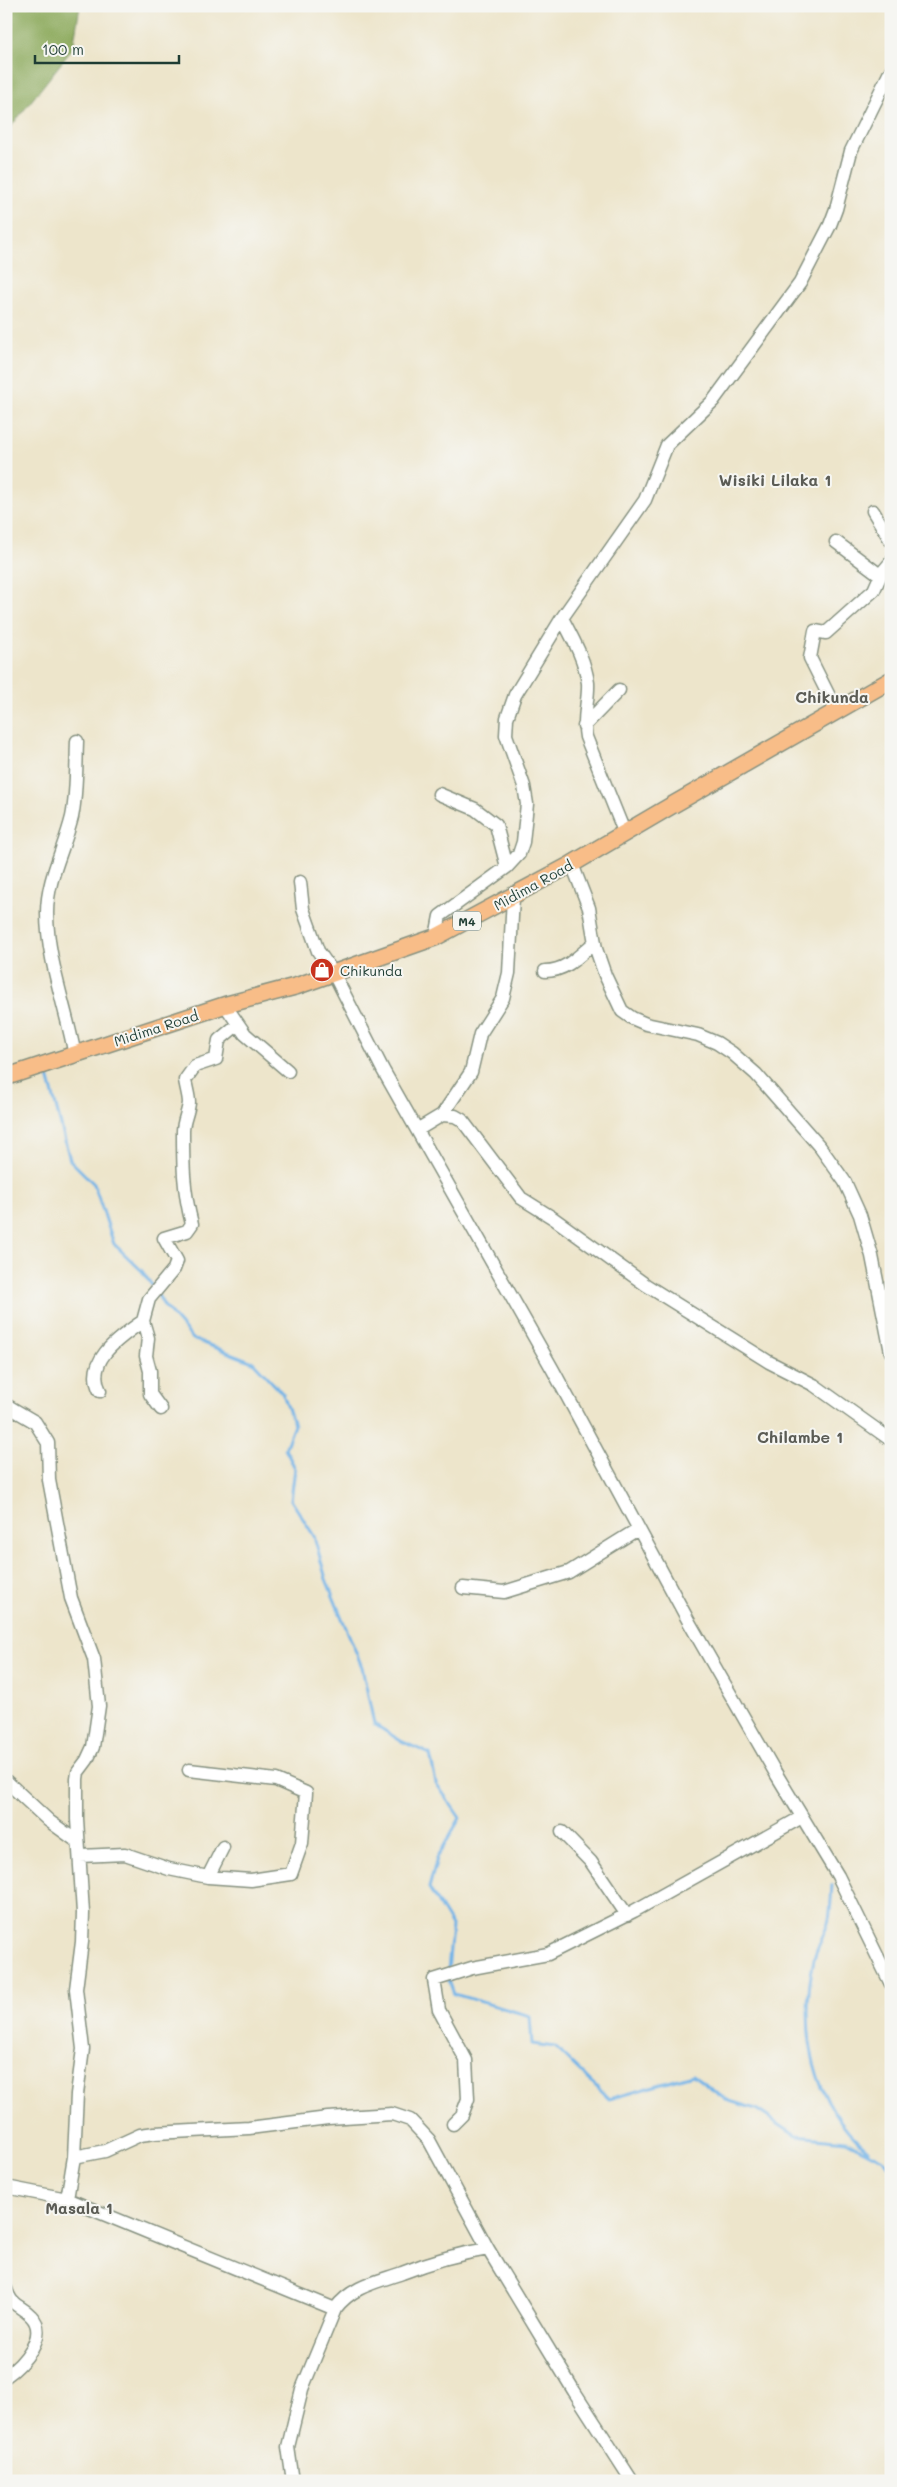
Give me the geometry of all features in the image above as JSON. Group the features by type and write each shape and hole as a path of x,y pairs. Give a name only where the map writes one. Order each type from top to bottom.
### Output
{"main road":[{"name":"Midima Road","path":"6,1077 75,1056 225,1005 334,974 436,937 572,864 891,680"}],"street":[{"path":"436,937 437,923 446,910 508,867 519,854 523,842 527,804 524,786 506,735 508,718 515,695 527,672 562,618 645,500 667,445 713,401 800,283 830,225 852,151 891,70"},
{"path":"873,511 891,541"},
{"path":"836,542 880,575 882,572"},
{"path":"837,712 810,658 815,632 826,633 874,590 882,572 891,562"},
{"path":"562,618 585,667 588,684 584,726 590,749 625,834"},
{"path":"584,726 619,690"},
{"path":"75,1056 52,949 47,912 53,872 71,818 75,799 77,741"},
{"path":"439,794 475,809 496,824 508,867"},
{"path":"572,864 589,908 595,942 605,975 622,1011 646,1024 698,1035 717,1043 732,1053 756,1074 831,1162 845,1182 866,1235 888,1323 891,1352"},
{"path":"300,882 300,898 313,940 334,974 383,1070 553,1370 689,1622 838,1876 891,1984"},
{"path":"417,1130 442,1115 471,1072 480,1034 497,1009 507,986 513,897"},
{"path":"544,971 557,971 572,962 595,942"},
{"path":"225,1005 237,1025 288,1071"},
{"path":"161,1409 150,1394 150,1371 146,1356 148,1338 143,1321 149,1298 174,1269 177,1261 164,1238 187,1231 192,1224 186,1208 182,1163 185,1150 183,1128 189,1103 185,1080 195,1066 216,1059 218,1040 237,1025"},
{"path":"442,1115 455,1116 462,1120 508,1184 525,1201 646,1285 769,1362 814,1384 891,1440"},
{"path":"100,1391 94,1381 94,1373 106,1350 143,1321"},
{"path":"6,1405 35,1422 48,1443 49,1480 71,1598 89,1641 96,1671 98,1718 92,1747 87,1760 78,1772 77,1779 78,1842 83,1913 82,1942 76,1989 83,2049 77,2094 74,2157 67,2199"},
{"path":"463,1588 504,1592 569,1572 638,1529"},
{"path":"80,1856 125,1854 169,1869 208,1877 252,1880 291,1874 302,1843 306,1793 276,1780 189,1770"},
{"path":"6,1781 49,1821 78,1842"},
{"path":"453,2124 462,2116 468,2099 466,2060 439,2010 434,1980 472,1968 548,1954 627,1915 802,1817"},
{"path":"562,1832 591,1862 627,1915"},
{"path":"208,1877 223,1847"},
{"path":"74,2157 106,2152 140,2135 155,2133 249,2128 328,2118 402,2115 422,2131 429,2140 488,2249 574,2391 632,2481"},
{"path":"6,2187 67,2199 335,2309"},
{"path":"293,2481 288,2447 302,2389 335,2309 342,2299 369,2284 433,2260 488,2249"},
{"path":"6,2288 13,2304 33,2317 38,2330 35,2342 25,2359 6,2376"}],"green space":[{"path":"6,6 80,6 73,48 6,133"}],"waterway":[{"path":"47,1072 70,1160 94,1184 114,1244 142,1271 153,1287"},
{"path":"158,1295 164,1306 193,1339 253,1362 283,1394 294,1425 285,1449 295,1468 291,1500 314,1536 326,1579 362,1667 374,1724 401,1741 430,1754 436,1783 460,1818 437,1858 429,1888 452,1926 448,1971"},
{"path":"832,1885 829,1919 815,1954 810,1985 808,2011 809,2038 822,2088 833,2110 849,2131 868,2150"},
{"path":"448,1978 454,1994 530,2016 532,2044 555,2047 609,2099 693,2075 726,2100 756,2109 796,2136 846,2141 885,2161 891,2169"}],"place":[{"name":"Chikunda","path":"322,970"}],"district":[{"name":"Wisiki Lilaka 1","path":"775,479"},
{"name":"Chikunda","path":"832,696"},
{"name":"Chilambe 1","path":"800,1436"},
{"name":"Masala 1","path":"79,2207"}]}
